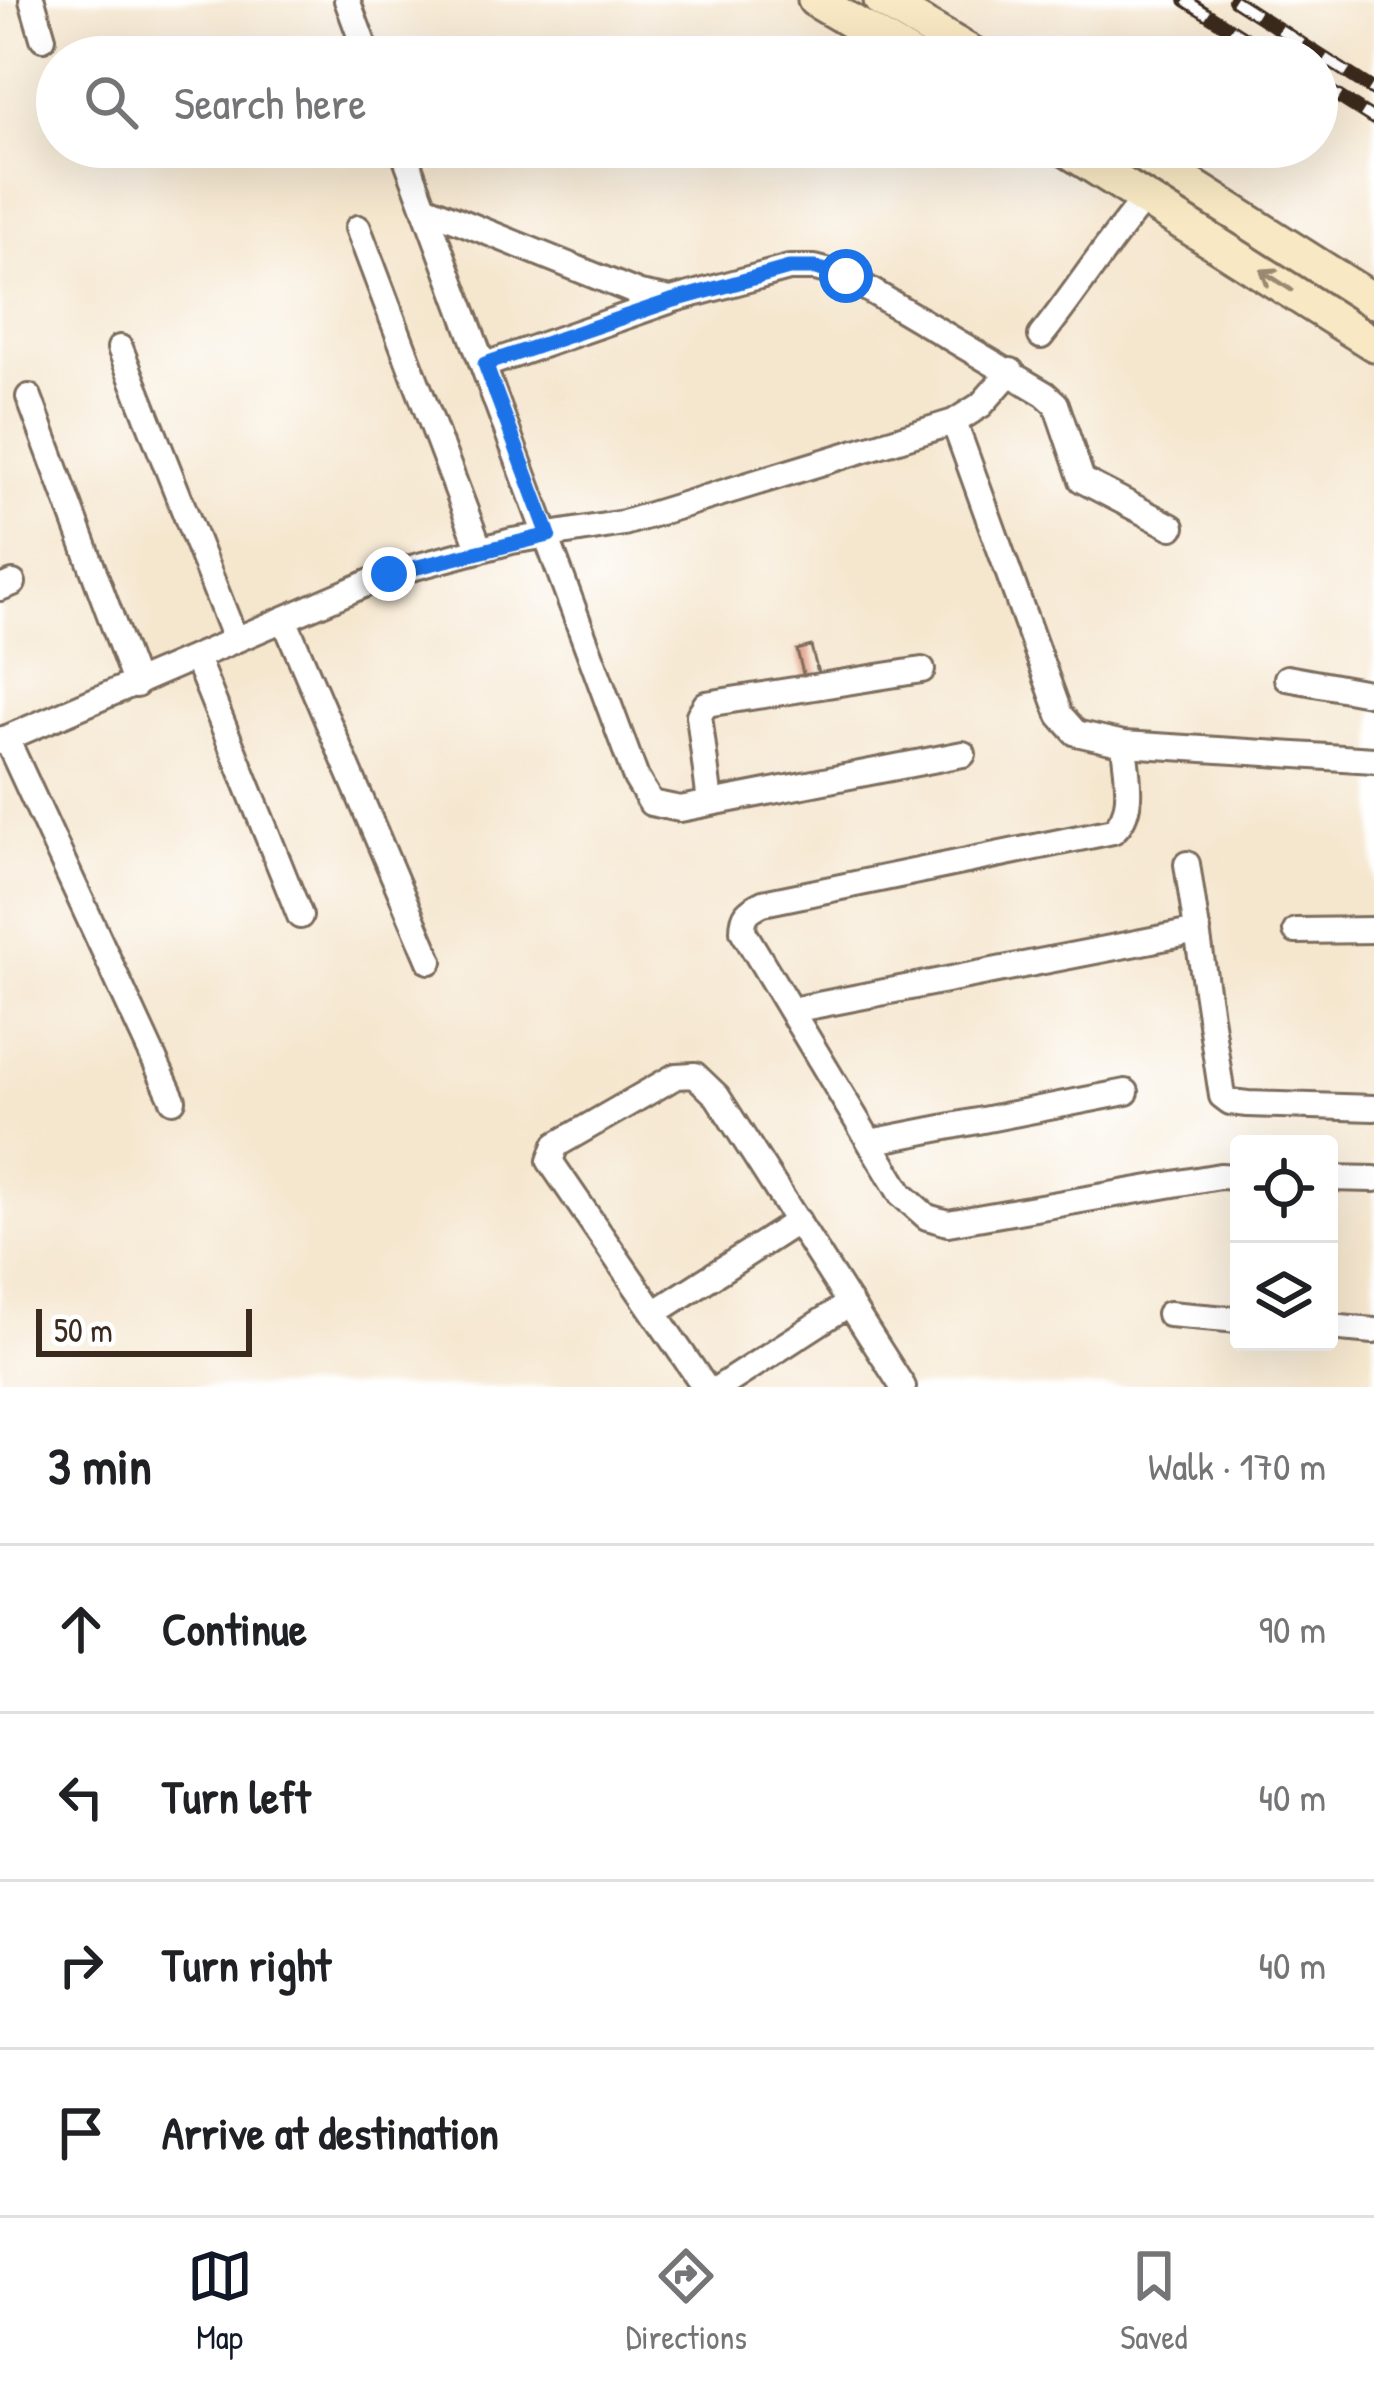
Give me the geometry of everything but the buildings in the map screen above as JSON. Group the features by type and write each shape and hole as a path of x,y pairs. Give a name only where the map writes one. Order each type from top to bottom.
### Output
{"main road":[{"path":"815,0 876,36"},
{"path":"881,0 942,36"},
{"path":"1100,168 1374,344"},
{"path":"1164,168 1374,302"}],"street":[{"path":"32,0 42,36"},
{"path":"347,0 360,36"},
{"path":"410,168 636,778 651,802 680,809 963,754"},
{"path":"1041,336 1147,196"},
{"path":"425,207 640,294 671,301"},
{"path":"358,228 480,550"},
{"path":"485,364 671,301 789,268 815,268 846,276 1010,370 1056,404 1082,480 1172,526"},
{"path":"119,348 235,639"},
{"path":"173,1100 3,740 389,574 549,535 624,524 954,422 981,405 1010,370"},
{"path":"29,397 136,685"},
{"path":"954,422 1060,716 1076,733 1124,744 1374,760"},
{"path":"284,619 430,961"},
{"path":"196,658 300,916"},
{"path":"710,803 699,715 706,704 922,670"},
{"path":"1287,678 1374,694"},
{"path":"1124,744 1128,810 1112,831 763,903 748,910 743,931 901,1194 927,1217 948,1223 1230,1177"},
{"path":"1187,864 1222,1096 1248,1105 1374,1108"},
{"path":"1295,932 1374,930"},
{"path":"792,1010 1198,932"},
{"path":"705,1387 550,1161 556,1145 676,1076 695,1075 717,1096 898,1385"},
{"path":"870,1142 1126,1092"},
{"path":"1338,1178 1374,1179"},
{"path":"656,1312 798,1221"},
{"path":"720,1387 850,1304"},
{"path":"1169,1314 1230,1319"},
{"path":"1338,1329 1374,1331"}],"railway":[{"path":"1185,0 1242,36"},
{"path":"1234,0 1290,36"},
{"path":"1338,67 1374,90"},
{"path":"1338,96 1374,119"}],"route":[{"path":"389,574 549,535 485,364 671,301 789,268 815,268 846,276"}]}
